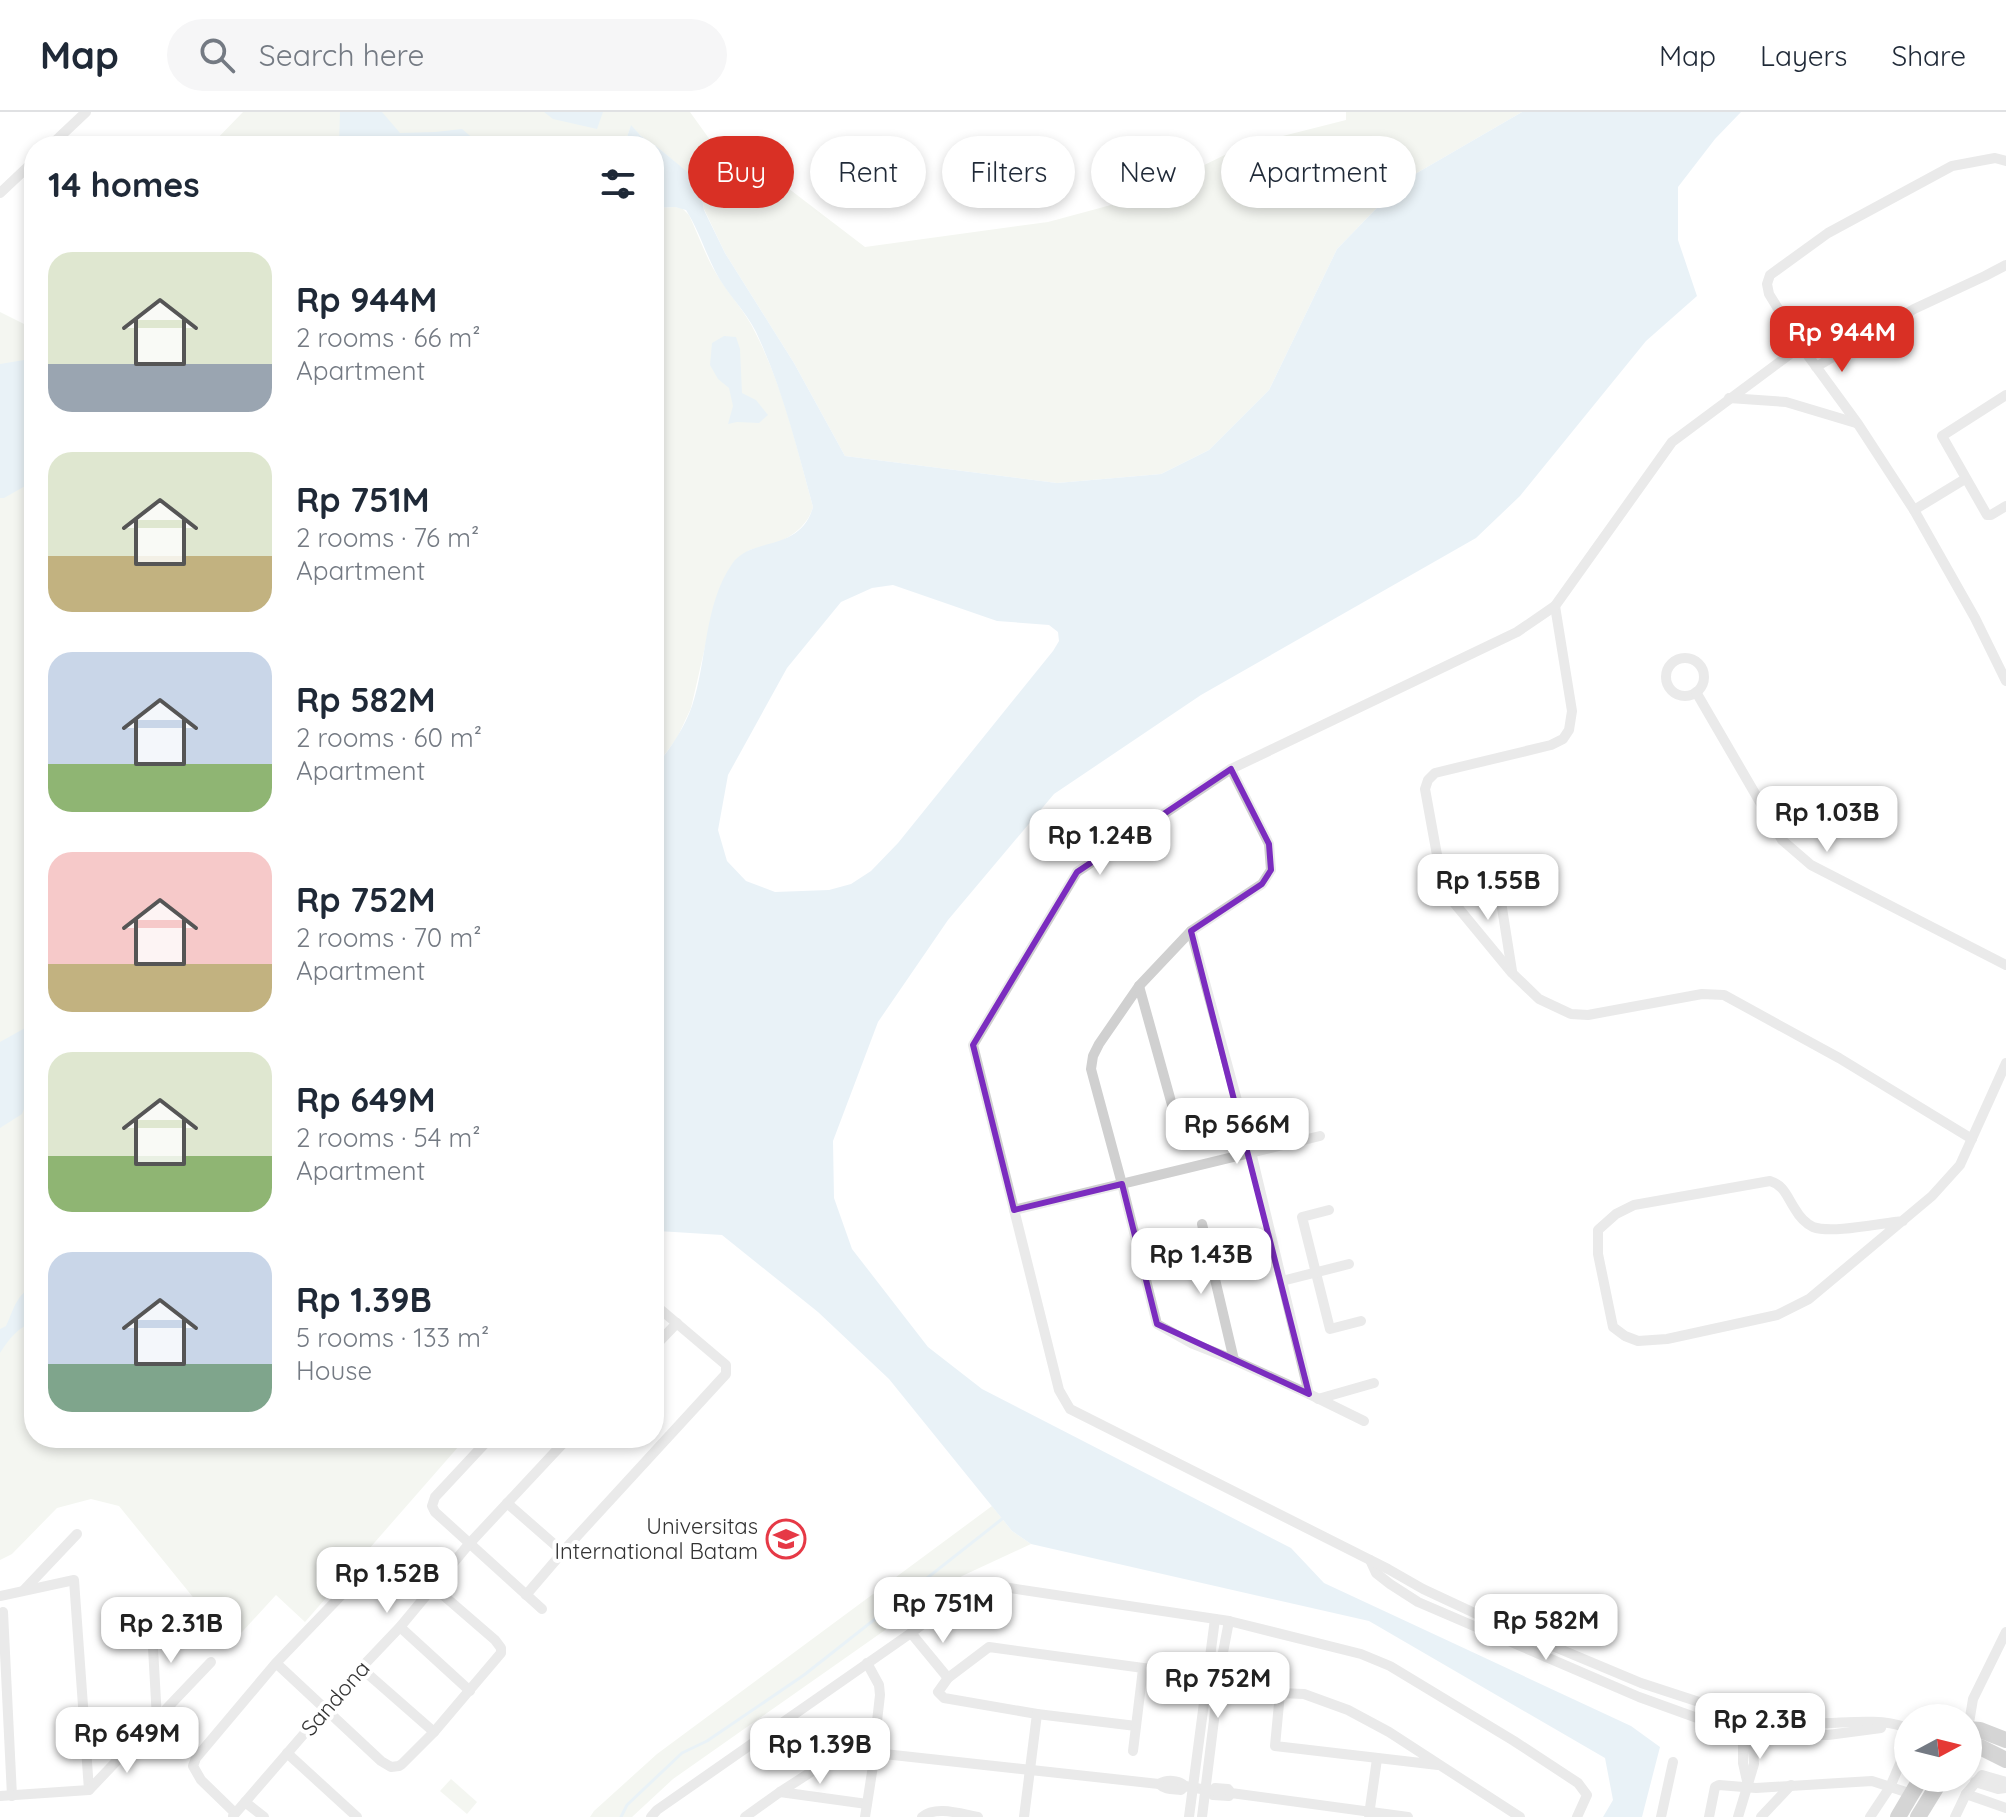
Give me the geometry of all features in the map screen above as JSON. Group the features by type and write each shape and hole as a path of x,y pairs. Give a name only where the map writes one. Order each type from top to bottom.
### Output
{"highway":[{"path":"1982,1732 2006,1740"},
{"path":"1982,1748 2006,1760"},
{"path":"1918,1817 1933,1792"},
{"path":"1898,1817 1912,1794"}],"street":[{"path":"61,136 86,112"},
{"path":"2006,161 1995,158 1952,166 1828,233 1770,275 1767,284 1769,294 1801,346 1858,424 1914,510 2004,667 2006,681"},
{"path":"0,193 24,170"},
{"path":"1816,367 1914,309 2006,265"},
{"path":"1801,346 1672,442 1555,606 1517,632 1231,769 1077,872 973,1045 1059,1390 1070,1409 1423,1589 1483,1617 1739,1722 1753,1732 1828,1735 1894,1730"},
{"path":"2006,395 1942,436 1987,515 2006,506"},
{"path":"1729,398 1802,405 1858,424"},
{"path":"1914,510 1965,479"},
{"path":"1555,606 1572,711 1569,730 1563,739 1551,745 1435,773 1428,780 1425,789 1446,893 1512,973 1539,999 1571,1014 1588,1015 1702,994 1724,995 1839,1058 1972,1139"},
{"path":"1696,692 1782,840 1811,865 2006,965"},
{"path":"1231,769 1269,844 1271,870 1262,884 1191,931 1139,986 1099,1044 1091,1069 1157,1324 1191,1343 1364,1421"},
{"path":"1446,893 1489,887 1499,889 1512,973"},
{"path":"1191,931 1313,1396"},
{"path":"1139,986 1172,1105"},
{"path":"1903,1221 1833,1229 1813,1227 1800,1216 1781,1186 1770,1181 1634,1205 1616,1214 1598,1230 1598,1254 1613,1327 1638,1341 1667,1339 1777,1315 1809,1299 1903,1221 1932,1196 1960,1165 2006,1063"},
{"path":"1014,1210 1320,1136"},
{"path":"1329,1210 1302,1217 1330,1329 1361,1321"},
{"path":"1202,1224 1234,1360"},
{"path":"1282,1281 1349,1264"},
{"path":"664,1312 726,1365 726,1374 664,1442"},
{"path":"664,1337 677,1323"},
{"path":"1313,1396 1374,1383"},
{"path":"481,1448 432,1502 435,1512 542,1609"},
{"name":"Sandona","path":"234,1815 469,1544 559,1448"},
{"path":"526,1595 658,1448"},
{"path":"507,1503 563,1552"},
{"path":"23,1591 77,1534"},
{"path":"234,1815 201,1780 193,1766 196,1758 276,1663 384,1552 399,1557 501,1648 501,1653 434,1732 399,1766 391,1767 276,1663"},
{"path":"1370,1560 1376,1573 1418,1602 1639,1697 1700,1719 1739,1722"},
{"path":"0,1596 74,1580 89,1790"},
{"path":"651,1817 967,1590 983,1584 1229,1621 1361,1654 1390,1666 1578,1783 1587,1795 1577,1817"},
{"path":"3,1612 12,1796"},
{"path":"151,1612 157,1719"},
{"path":"1189,1817 1189,1787 1215,1619"},
{"path":"1202,1817 1209,1790 1216,1707 1229,1621"},
{"path":"400,1627 470,1691"},
{"path":"1973,1704 1973,1699 2006,1632"},
{"path":"911,1633 948,1678"},
{"path":"1136,1726 1037,1714 944,1698 938,1692 948,1678 989,1647 1158,1670"},
{"path":"0,1796 89,1790 211,1662"},
{"path":"865,1817 880,1695 879,1685 867,1663"},
{"path":"361,1668 434,1732"},
{"path":"1133,1751 1143,1669"},
{"path":"1438,1765 1275,1746 1280,1693 1304,1694 1348,1710 1389,1732 1520,1817"},
{"path":"1203,1705 1216,1707"},
{"path":"1024,1817 1037,1714"},
{"path":"1738,1817 1748,1787 1743,1763 1753,1732 1753,1715 1745,1714 1739,1722"},
{"path":"745,1817 876,1730"},
{"path":"287,1753 357,1817"},
{"path":"875,1753 1159,1784 1174,1782 1209,1790 1213,1795 1229,1796 1231,1793 1408,1817"},
{"path":"1369,1814 1377,1759"},
{"path":"1661,1817 1673,1762"},
{"path":"1955,1817 1966,1794 1979,1777 1985,1775 2006,1785"},
{"path":"1870,1817 1894,1778"},
{"path":"1709,1817 1715,1787 1719,1785 1756,1788 1872,1781 1912,1794"},
{"path":"1761,1817 1791,1785"},
{"path":"780,1792 867,1804"},
{"path":"1966,1794 2006,1808"},
{"path":"245,1802 264,1817"},
{"path":"922,1817 936,1811 978,1817"}],"highlighted area":[{"path":"1231,769 1269,844 1271,870 1262,884 1191,931 1309,1394 1157,1324 1122,1184 1014,1210 973,1045 1077,872"}],"shaded area":[{"path":"243,112 690,112 707,136 688,136 688,173 664,153 664,136 641,136 631,126 628,136 220,136"},
{"path":"1346,112 1522,112 1416,173 1416,136 1283,136 1346,120"},
{"path":"1221,157 1221,208 1377,208 1337,249 1269,390 1209,450 1161,474 1057,483 845,456 794,363 725,253 704,209 794,208 794,193 810,208 865,247 1048,222 1100,208 1205,208 1205,165"},
{"path":"664,208 682,208 689,215 712,265 747,318 765,353 788,418 813,507 806,521 789,537 748,551 739,559 721,588 691,708 677,738 664,756"},
{"path":"0,312 24,324 24,1448 457,1448 305,1622 276,1595 231,1644 119,1506 91,1499 57,1508 12,1554 0,1560"},
{"path":"992,1506 1012,1531 1031,1544 962,1576 673,1779 632,1817 590,1817 657,1754"},
{"path":"451,1779 477,1802 467,1814 440,1791"}],"water":[{"path":"340,112 382,112 400,133 462,129 470,136 339,136"},
{"path":"544,112 603,112 597,129 553,119"},
{"path":"1522,112 1741,112 1715,139 1678,187 1678,240 1697,296 1646,341 1520,496 1476,538 1201,695 1054,794 948,920 878,1022 833,1141 834,1198 852,1249 928,1347 982,1389 1291,1548 1324,1583 1631,1726 1660,1747 1642,1817 1603,1817 1613,1800 1605,1758 1369,1621 1031,1544 1012,1531 889,1379 818,1312 722,1235 664,1231 664,755 692,706 716,597 732,564 740,555 798,531 807,522 813,507 781,396 756,332 719,279 686,210 664,208 664,153 688,172 688,208 704,208 725,253 794,363 845,456 1057,483 1161,474 1209,450 1269,390 1337,249 1377,208 1416,208 1416,173","holes":["893,585 997,621 1049,625 1058,632 1059,641 1053,651 898,843 871,871 851,884 829,890 775,892 746,881 727,861 718,830 728,775 787,668 841,602 872,588"]},
{"path":"631,125 641,136 627,136"},
{"path":"724,336 736,337 740,349 742,393 756,400 768,415 759,423 728,424 733,406 729,388 718,379 710,365 712,343"},
{"path":"24,360 24,487 4,498 0,498 0,364"},
{"path":"24,1029 24,1109 22,1114 0,1128 0,1042"},
{"path":"24,1293 24,1327 0,1353 0,1329 6,1326"}],"waterway":[{"path":"621,1817 627,1805 682,1753 707,1741 804,1675 1002,1519"}],"place":[{"name":"Universitas International Batam","path":"786,1539"}]}
